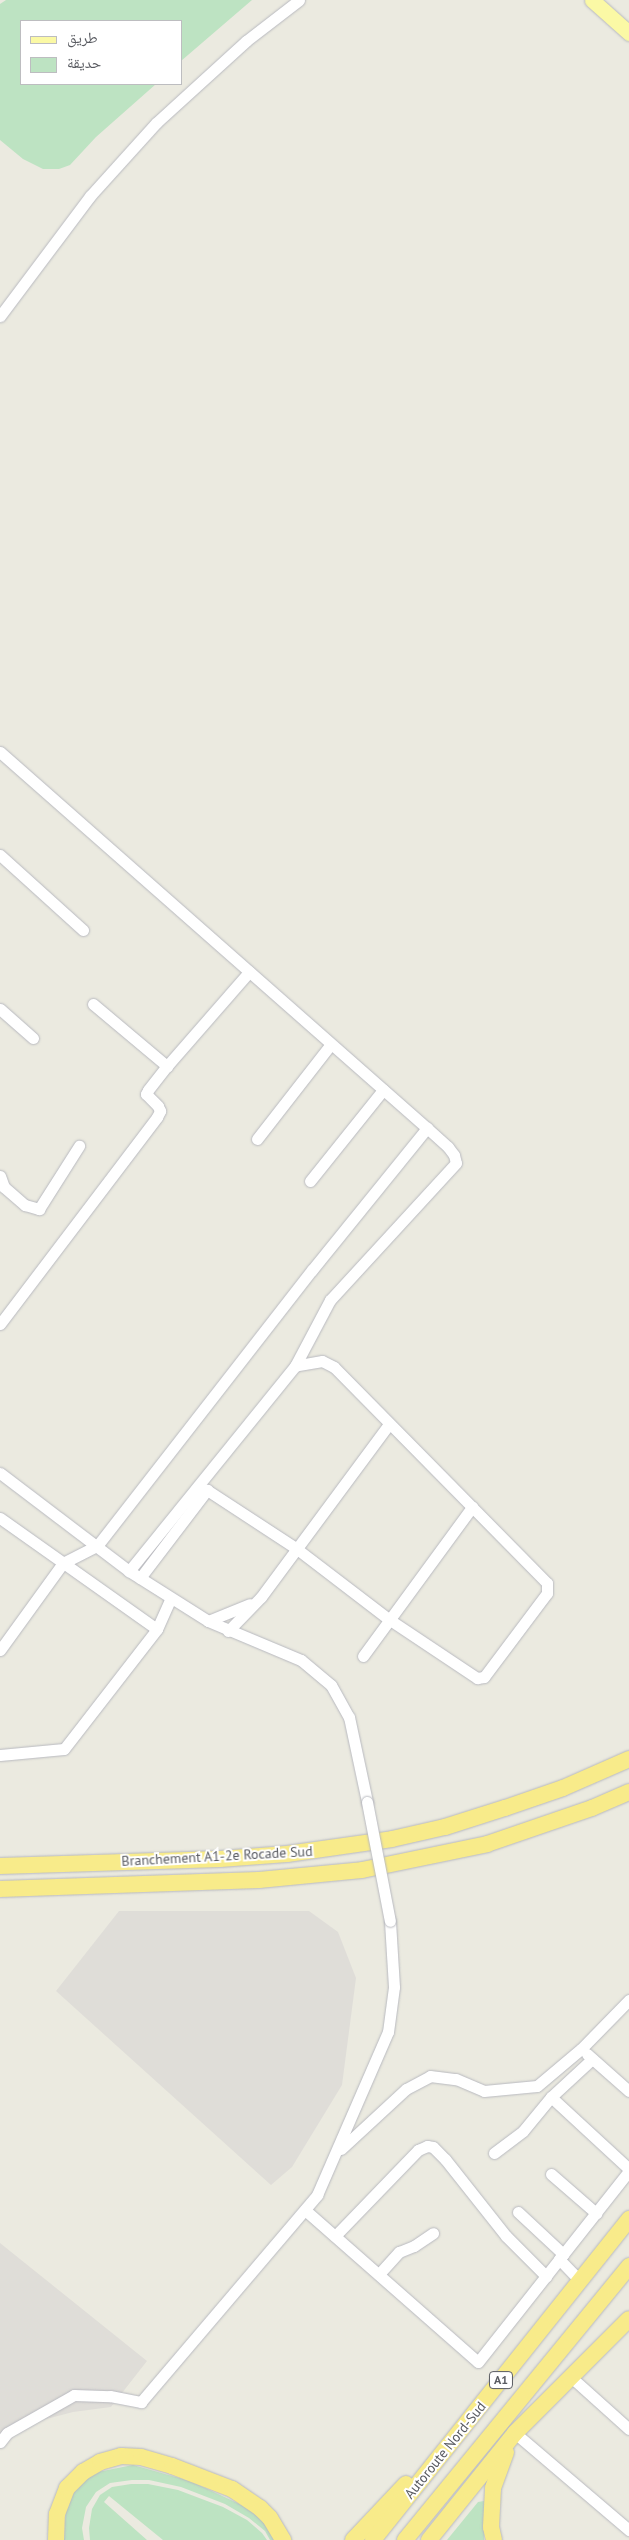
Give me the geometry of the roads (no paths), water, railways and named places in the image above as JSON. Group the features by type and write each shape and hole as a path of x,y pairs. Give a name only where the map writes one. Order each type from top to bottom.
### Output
{"highway":[{"name":"Branchement A1-2e Rocade Sud","path":"0,1866 220,1859 287,1854 392,1839 444,1827 505,1808 564,1788 629,1759"},
{"name":"Branchement A1-2e Rocade Sud","path":"0,1890 259,1880 362,1870 487,1844 592,1808 629,1792"},
{"name":"Autoroute Nord-Sud","path":"373,2540 629,2219"},
{"name":"Autoroute Nord-Sud","path":"405,2540 629,2266"},
{"path":"429,2540 515,2433 629,2319"},
{"path":"494,2540 491,2526 493,2488 515,2433"},
{"path":"353,2540 404,2486 452,2441"},
{"path":"56,2540 58,2514 67,2488 83,2472 100,2462 121,2456 141,2457 172,2466 232,2489 260,2508 270,2518 283,2540"}],"main road":[{"path":"592,0 629,33"}],"street":[{"path":"0,316 90,196 156,123 246,41 299,0"},
{"path":"0,752 427,1128 448,1147 454,1155 456,1163 330,1300 295,1366 129,1572"},
{"path":"0,855 83,930"},
{"path":"0,1324 157,1117 160,1111 158,1106 146,1094 167,1066 249,972"},
{"path":"93,1004 167,1066"},
{"path":"0,1009 32,1038"},
{"path":"257,1139 331,1044"},
{"path":"310,1181 383,1090"},
{"path":"1,1647 64,1563 98,1546 312,1270 427,1128"},
{"path":"0,1176 4,1187 25,1205 40,1209 79,1146"},
{"path":"140,1578 206,1490 297,1549 390,1620 480,1678 484,1677 547,1593 547,1583 334,1367 322,1361 295,1366"},
{"path":"228,1631 257,1601 389,1424"},
{"path":"0,1473 98,1546 129,1572 208,1622 301,1660 331,1685 349,1717 367,1802 390,1921 394,1987 388,2032 317,2195 141,2402 110,2396 74,2395 7,2433 0,2442"},
{"path":"363,1656 472,1507"},
{"path":"0,1518 157,1629"},
{"path":"0,1755 64,1749 157,1629 171,1598"},
{"path":"208,1622 257,1601"},
{"path":"336,2154 406,2089 430,2076 456,2079 484,2090 538,2086 581,2049 629,2000"},
{"path":"581,2049 629,2091"},
{"path":"494,2152 523,2131 550,2097 592,2059"},
{"path":"305,2210 478,2362 629,2170 550,2097"},
{"path":"334,2236 418,2150 427,2146 433,2147 445,2159 506,2236 546,2276"},
{"path":"551,2174 596,2213"},
{"path":"518,2212 561,2257 580,2281"},
{"path":"379,2274 399,2252 414,2246 433,2232"},
{"path":"571,2377 629,2429"},
{"path":"515,2433 629,2530"}]}
